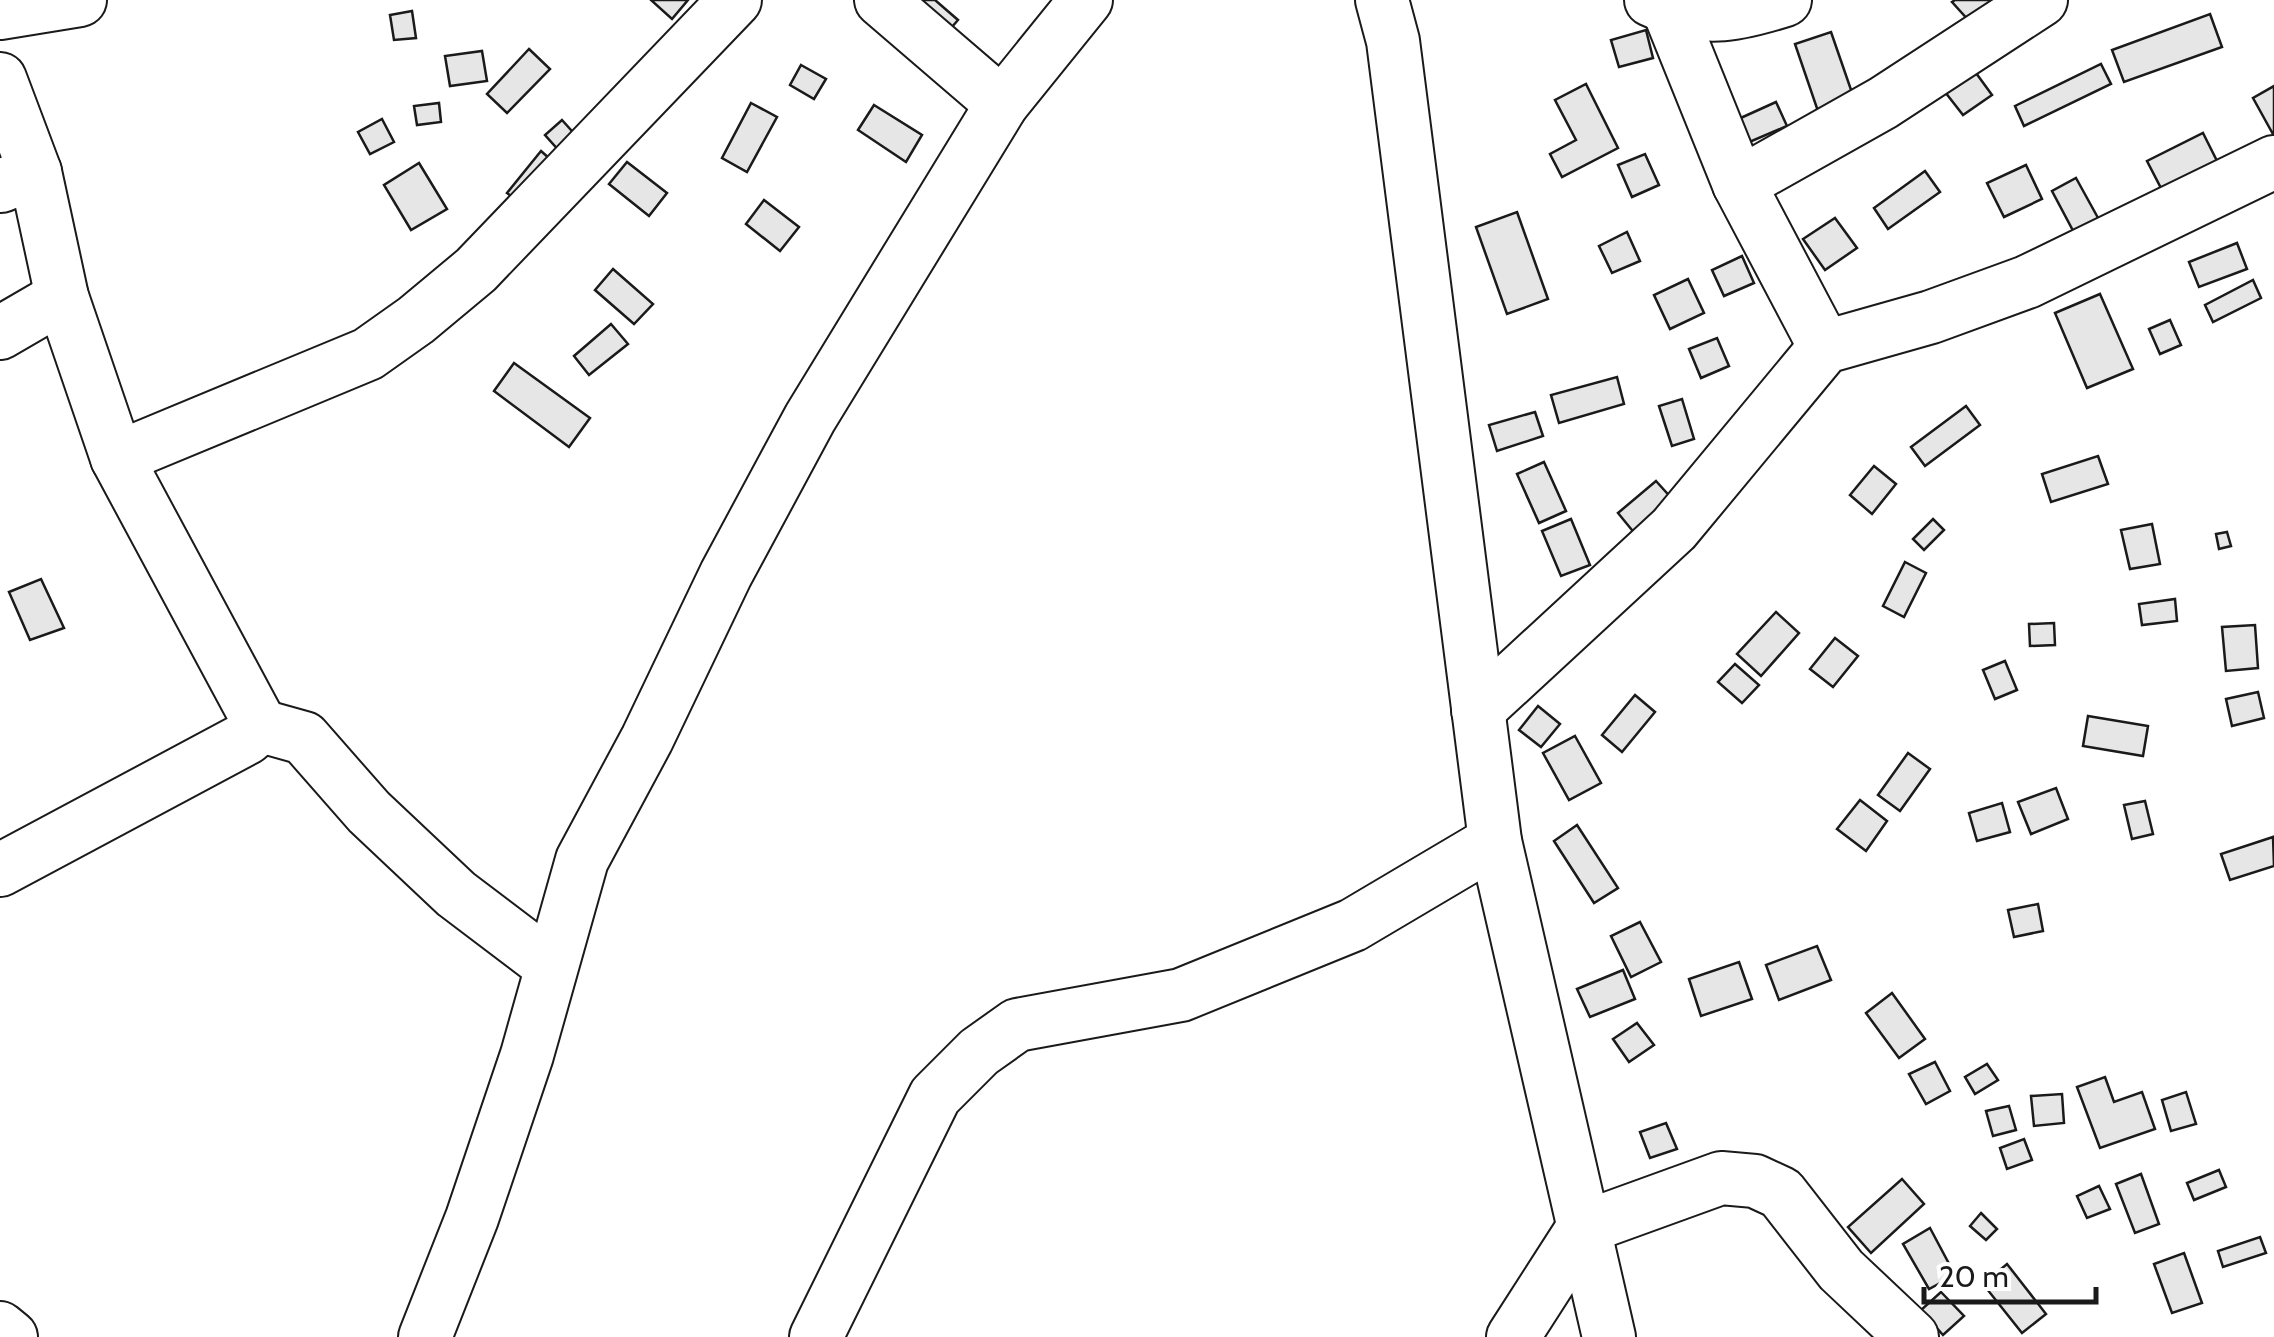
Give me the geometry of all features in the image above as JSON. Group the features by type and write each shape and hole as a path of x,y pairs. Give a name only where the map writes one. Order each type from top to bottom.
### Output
{"street":[{"path":"0,13 80,0"},
{"path":"117,458 368,354 416,320 476,270 735,0"},
{"path":"881,0 1002,104"},
{"path":"425,1337 472,1218 528,1055 582,860 647,739 726,574 810,418 1002,104 1086,0"},
{"path":"1382,0 1393,41 1495,842 1609,1337"},
{"path":"1660,4 1696,15 1738,14 1786,0"},
{"path":"1738,184 1883,104 2040,0"},
{"path":"1660,4 1738,184 1824,347"},
{"path":"0,80 17,179 117,458 261,726 304,738 370,812 456,894 551,966"},
{"path":"1478,710 1674,529 1824,347 1931,316 2027,282 2274,162"},
{"path":"0,334 62,296"},
{"path":"0,870 247,738 261,726"},
{"path":"816,1337 935,1096 978,1052 1017,1025 1181,994 1353,925 1495,842"},
{"path":"1513,1337 1584,1228 1721,1178 1755,1181 1780,1193 1841,1270 1912,1337"},
{"path":"0,1328 10,1337"}],"building":[{"path":"651,0 688,0 672,19"},
{"path":"889,0 935,0 958,20 939,42"},
{"path":"2016,0 1980,33 1952,2"},
{"path":"412,11 416,38 394,40 390,15"},
{"path":"2210,14 2222,47 2124,82 2112,50"},
{"path":"1646,30 1653,58 1619,67 1611,40"},
{"path":"1831,32 1858,110 1822,123 1795,44"},
{"path":"529,49 550,69 507,113 487,94"},
{"path":"482,51 487,81 450,86 445,56"},
{"path":"1968,62 1992,95 1963,115 1938,83"},
{"path":"2101,64 2111,84 2024,126 2015,106"},
{"path":"801,65 826,79 814,99 790,85"},
{"path":"1586,84 1618,148 1562,177 1550,154 1576,140 1555,100"},
{"path":"2274,86 2274,136 2253,98"},
{"path":"1776,102 1787,126 1733,149 1723,126"},
{"path":"439,103 441,122 417,125 414,106"},
{"path":"751,103 777,117 747,172 722,158"},
{"path":"874,105 922,135 906,162 858,130"},
{"path":"382,119 394,142 370,154 358,132"},
{"path":"562,120 579,139 562,154 545,135"},
{"path":"2203,133 2218,163 2162,190 2147,161"},
{"path":"541,151 559,167 527,208 507,193"},
{"path":"1645,154 1659,185 1632,197 1618,165"},
{"path":"627,162 667,193 649,216 609,184"},
{"path":"419,163 447,209 411,230 384,185"},
{"path":"2026,165 2042,199 2004,217 1987,183"},
{"path":"1925,171 1940,192 1888,229 1874,208"},
{"path":"2076,178 2103,227 2078,240 2052,191"},
{"path":"764,200 799,227 780,251 746,224"},
{"path":"1517,212 1548,299 1507,314 1476,227"},
{"path":"1835,218 1857,248 1825,270 1803,239"},
{"path":"1627,232 1640,261 1612,273 1599,246"},
{"path":"2237,243 2247,269 2199,287 2189,262"},
{"path":"1742,256 1754,283 1724,296 1712,270"},
{"path":"613,269 653,304 634,324 595,290"},
{"path":"1688,279 1704,313 1670,329 1654,295"},
{"path":"2253,280 2261,298 2213,322 2205,305"},
{"path":"2100,294 2133,369 2087,388 2055,313"},
{"path":"2170,320 2181,345 2160,354 2149,329"},
{"path":"611,324 628,344 589,375 574,356"},
{"path":"1717,338 1729,366 1701,378 1689,349"},
{"path":"514,363 590,418 569,447 494,391"},
{"path":"1617,377 1624,404 1559,423 1551,395"},
{"path":"1682,399 1694,439 1672,446 1659,406"},
{"path":"1966,406 1980,425 1925,466 1911,447"},
{"path":"1535,412 1543,436 1497,451 1489,425"},
{"path":"2098,456 2108,484 2051,502 2042,474"},
{"path":"1544,462 1566,511 1539,523 1517,474"},
{"path":"1874,466 1896,484 1872,514 1850,495"},
{"path":"1656,481 1674,501 1636,535 1618,513"},
{"path":"1571,519 1590,565 1561,576 1542,531"},
{"path":"1933,519 1944,530 1924,550 1913,539"},
{"path":"2152,524 2160,564 2130,569 2121,530"},
{"path":"2227,532 2231,546 2219,549 2216,534"},
{"path":"1905,562 1926,573 1904,617 1883,606"},
{"path":"41,579 64,628 30,640 9,592"},
{"path":"2175,599 2177,621 2142,625 2139,604"},
{"path":"1776,612 1799,633 1761,676 1737,654"},
{"path":"2054,623 2055,645 2030,646 2029,624"},
{"path":"2255,625 2258,668 2226,671 2222,627"},
{"path":"1835,638 1858,656 1833,687 1810,669"},
{"path":"2005,661 2017,690 1995,699 1983,670"},
{"path":"1735,664 1759,685 1742,703 1718,682"},
{"path":"2258,692 2264,718 2232,726 2226,699"},
{"path":"1635,695 1655,712 1622,752 1602,735"},
{"path":"1538,706 1560,724 1541,747 1519,730"},
{"path":"2088,716 2148,726 2143,756 2083,746"},
{"path":"1575,736 1601,783 1569,800 1543,753"},
{"path":"1908,753 1930,769 1900,811 1878,795"},
{"path":"2056,788 2068,819 2031,834 2018,802"},
{"path":"1860,800 1887,821 1866,851 1837,829"},
{"path":"2145,801 2153,834 2132,839 2124,805"},
{"path":"2002,803 2010,832 1977,841 1969,813"},
{"path":"1577,825 1618,888 1594,903 1554,841"},
{"path":"2273,837 2274,866 2230,880 2221,854"},
{"path":"2038,904 2043,931 2014,937 2008,910"},
{"path":"1640,922 1661,962 1631,977 1611,936"},
{"path":"1817,946 1831,980 1779,1000 1766,965"},
{"path":"1739,962 1752,999 1701,1016 1689,979"},
{"path":"1623,970 1635,999 1590,1017 1577,989"},
{"path":"1892,993 1925,1039 1899,1058 1866,1013"},
{"path":"1637,1023 1654,1045 1629,1062 1613,1039"},
{"path":"1935,1062 1950,1091 1926,1104 1909,1074"},
{"path":"1987,1064 1998,1080 1975,1094 1965,1077"},
{"path":"2105,1077 2114,1102 2142,1092 2155,1129 2100,1148 2077,1087"},
{"path":"2186,1092 2196,1124 2171,1131 2162,1100"},
{"path":"2062,1094 2064,1123 2034,1126 2031,1096"},
{"path":"2009,1106 2016,1130 1993,1136 1986,1111"},
{"path":"1666,1123 1677,1149 1650,1158 1640,1132"},
{"path":"2024,1139 2032,1160 2007,1169 2000,1148"},
{"path":"2219,1170 2226,1187 2194,1200 2187,1183"},
{"path":"2141,1174 2159,1224 2135,1233 2116,1184"},
{"path":"1902,1179 1924,1204 1871,1253 1848,1227"},
{"path":"2099,1186 2110,1209 2087,1218 2077,1196"},
{"path":"1981,1213 1997,1229 1986,1240 1970,1226"},
{"path":"1930,1228 1955,1275 1929,1289 1903,1244"},
{"path":"2260,1237 2266,1253 2223,1267 2218,1251"},
{"path":"2184,1253 2202,1303 2172,1313 2154,1264"},
{"path":"2007,1264 2046,1314 2022,1333 1983,1284"},
{"path":"1941,1292 1964,1316 1943,1335 1921,1310"}]}
